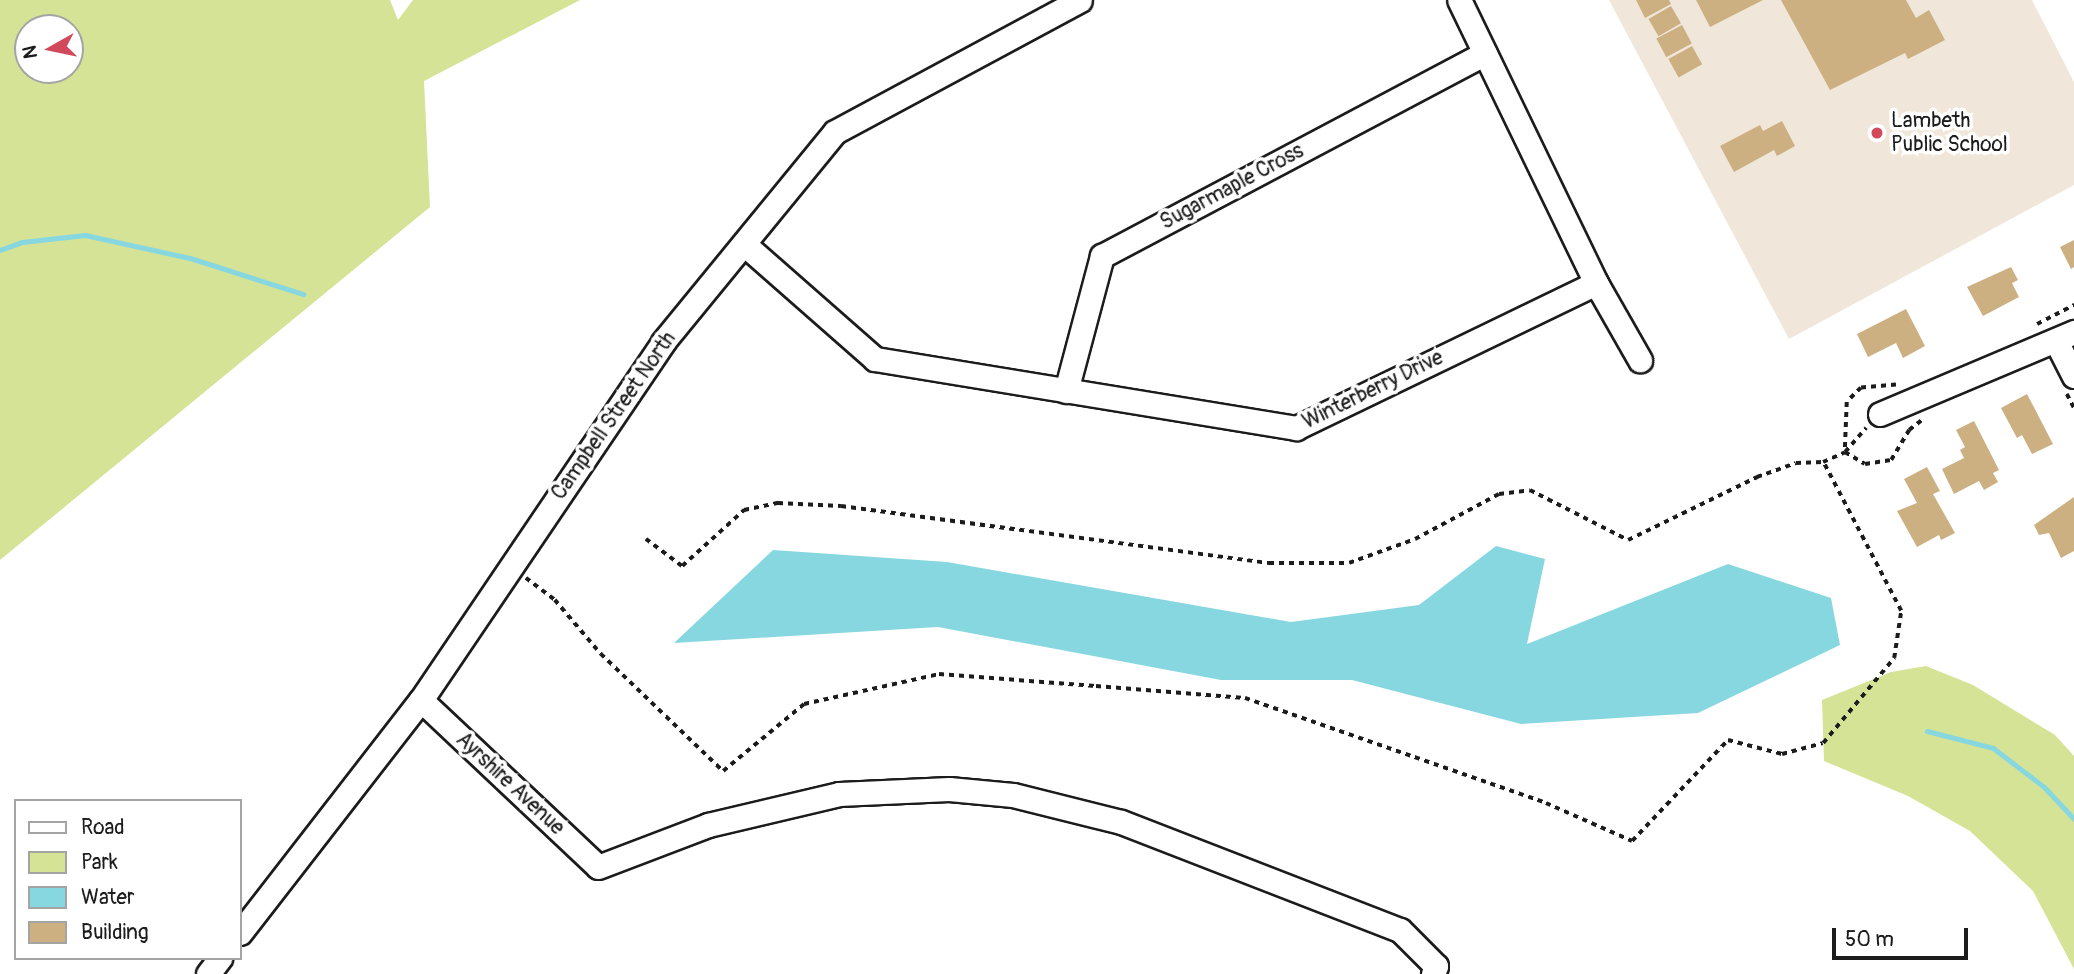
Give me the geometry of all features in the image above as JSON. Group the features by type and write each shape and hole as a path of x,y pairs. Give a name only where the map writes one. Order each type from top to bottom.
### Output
{"street":[{"name":"Campbell Street North","path":"242,930 421,700 663,342 835,132 1080,0"},
{"path":"1459,0 1596,283 1640,360"},
{"name":"Sugarmaple Cross","path":"1066,391 1102,256 1485,53"},
{"name":"Winterberry Drive","path":"744,244 876,359 1296,428 1596,283"},
{"path":"1880,414 2066,338 2074,376"},
{"name":"Ayrshire Avenue","path":"421,700 598,867 708,825 839,794 949,789 1013,795 1121,822 1400,930 1436,966 1433,974"}],"path":[{"path":"646,539 682,566 744,510 778,503 841,506 1269,563 1349,563 1415,540 1499,495 1530,490 1628,540 1757,477 1796,463 1823,462 1845,452 1880,414"},
{"path":"511,567 555,600 601,654 723,771 804,704 939,674 1177,692 1245,698 1546,803 1632,841 1728,740 1782,754 1824,743 1894,658 1901,611 1823,462"}],"shaded area":[{"name":"Lambeth Public School","path":"1609,0 2032,0 2074,82 2074,185 1789,339"}],"green space":[{"path":"0,0 390,0 398,20 413,0 580,0 424,81 430,207 0,560"},
{"path":"1926,666 1973,685 2055,735 2074,756 2074,969 2033,891 1970,831 1908,796 1824,761 1822,700 1891,672"}],"water":[{"path":"1496,546 1545,559 1527,644 1728,564 1831,598 1840,645 1698,713 1521,724 1352,680 1221,680 938,627 674,643 773,550 947,562 1291,622 1419,605"}],"building":[{"path":"1636,0 1669,0 1671,4 1645,18"},
{"path":"1696,0 1763,0 1710,27"},
{"path":"1781,0 1906,0 1916,18 1929,10 1945,40 1908,59 1905,53 1830,90"},
{"path":"1671,6 1681,23 1658,36 1648,19"},
{"path":"1682,25 1692,44 1666,57 1656,39"},
{"path":"1692,46 1702,64 1679,77 1668,59"},
{"path":"1782,121 1795,146 1777,156 1774,150 1734,172 1720,146 1760,125 1763,131"},
{"path":"2074,240 2074,267 2071,269 2060,247"},
{"path":"2011,267 2018,280 2012,283 2019,297 1983,316 1967,287"},
{"path":"1906,309 1925,346 1903,358 1896,343 1868,357 1857,334"},
{"path":"2027,394 2053,444 2032,454 2022,435 2017,438 2001,408"},
{"path":"1974,421 1999,470 1993,473 1998,482 1984,490 1979,481 1954,494 1942,469 1964,458 1960,450 1965,447 1956,430"},
{"path":"1927,467 1940,491 1933,494 1955,533 1941,540 1939,535 1917,547 1897,511 1917,503 1904,479"},
{"path":"2074,497 2074,551 2061,558 2049,533 2039,535 2034,525"}],"waterway":[{"path":"0,250 22,242 85,235 190,258 303,294"},
{"path":"1927,731 1993,748 2044,787 2074,819"}],"place":[{"name":"Lambeth Public School","path":"1877,133"}]}
